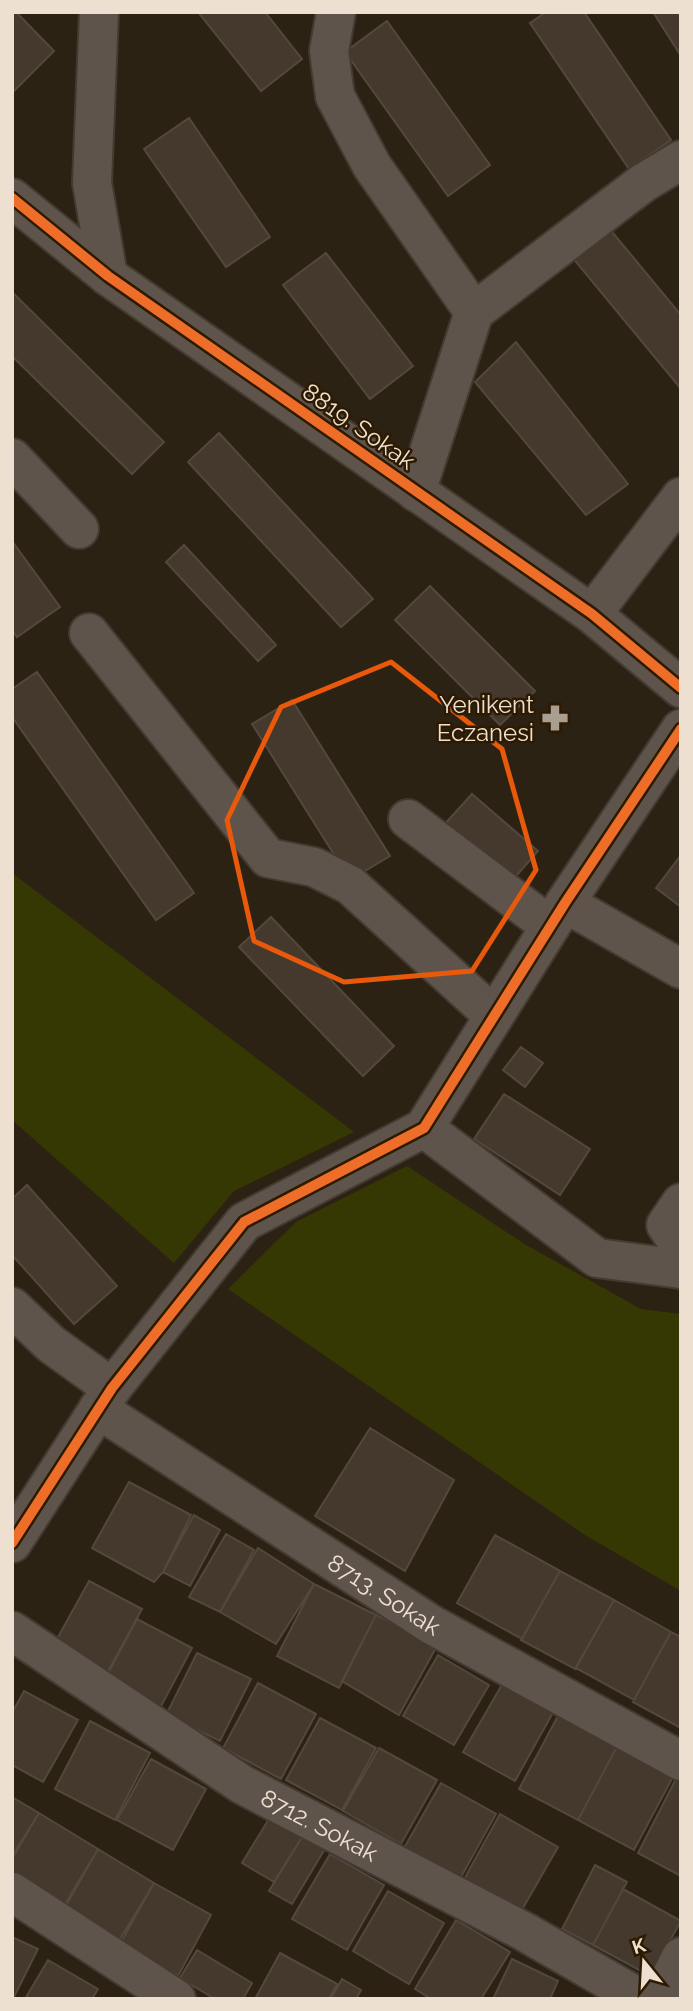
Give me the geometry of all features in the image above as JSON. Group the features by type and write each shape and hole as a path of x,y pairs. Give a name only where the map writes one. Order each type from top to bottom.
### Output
{"street":[{"path":"99,12 92,183 108,276"},
{"path":"336,12 329,51 335,96 372,166 474,312"},
{"path":"416,492 474,312 643,183 681,160"},
{"name":"8819. Sokak","path":"12,198 108,276 592,614 681,688"},
{"path":"12,458 79,529"},
{"path":"592,614 681,497"},
{"path":"89,633 268,858 314,867 350,885 494,1016"},
{"path":"12,1543 105,1399 244,1222 424,1128 558,915 681,729"},
{"path":"408,819 558,915 681,969"},
{"path":"424,1128 597,1258 681,1269"},
{"path":"681,1203 666,1225 681,1247"},
{"name":"8713. Sokak","path":"12,1307 105,1399 432,1625 681,1761"},
{"name":"8712. Sokak","path":"12,1631 243,1785 525,1932 641,1999"},
{"path":"12,1892 176,1999"},
{"path":"660,1999 681,1957"}],"highlighted area":[{"path":"391,662 502,749 536,870 472,971 344,982 254,941 227,820 281,707"}],"shaded area":[{"path":"12,873 354,1132 234,1191 174,1263 12,1120"},
{"path":"407,1166 526,1245 641,1309 681,1314 681,1591 585,1535 228,1289 296,1222"}],"building":[{"path":"12,12 16,12 54,51 12,93"},
{"path":"198,12 265,12 302,59 261,91"},
{"path":"546,12 584,12 671,140 629,169 530,23"},
{"path":"653,12 681,12 681,56"},
{"path":"387,21 490,165 448,196 345,52"},
{"path":"189,118 270,237 226,267 144,149"},
{"path":"603,221 681,315 681,389 567,251"},
{"path":"326,253 413,366 370,399 283,285"},
{"path":"12,292 164,442 132,474 12,356"},
{"path":"516,342 628,484 586,515 475,382"},
{"path":"219,433 373,599 341,627 188,462"},
{"path":"12,541 60,607 17,637 12,630"},
{"path":"184,545 276,645 258,661 166,562"},
{"path":"430,586 535,691 500,725 395,620"},
{"path":"37,672 194,893 156,920 12,717 12,689"},
{"path":"292,700 390,856 350,880 252,724"},
{"path":"472,794 538,851 509,884 443,826"},
{"path":"681,855 681,907 656,888"},
{"path":"271,917 394,1046 363,1076 239,947"},
{"path":"521,1047 543,1063 525,1087 503,1070"},
{"path":"504,1094 590,1149 560,1195 474,1139"},
{"path":"27,1185 117,1286 74,1324 12,1255 12,1199"},
{"path":"370,1428 454,1480 405,1571 315,1516"},
{"path":"129,1482 191,1515 163,1572 154,1582 92,1548"},
{"path":"194,1515 220,1530 190,1586 163,1572"},
{"path":"226,1534 254,1550 220,1612 189,1597"},
{"path":"495,1535 560,1571 522,1639 457,1603"},
{"path":"258,1548 314,1584 276,1644 220,1612"},
{"path":"560,1571 614,1600 575,1669 521,1640"},
{"path":"89,1581 142,1609 106,1675 53,1646"},
{"path":"314,1584 376,1615 339,1688 277,1656"},
{"path":"614,1600 671,1632 634,1700 576,1668"},
{"path":"376,1615 438,1644 399,1715 342,1681"},
{"path":"137,1619 192,1648 159,1710 104,1681"},
{"path":"671,1632 681,1637 681,1728 633,1702"},
{"path":"197,1653 251,1679 220,1741 166,1715"},
{"path":"438,1655 489,1685 454,1745 403,1716"},
{"path":"504,1681 555,1709 515,1781 463,1752"},
{"path":"258,1683 316,1714 281,1779 223,1748"},
{"path":"24,1691 78,1720 43,1782 12,1765 12,1713"},
{"path":"560,1712 619,1743 578,1820 519,1789"},
{"path":"320,1718 376,1748 342,1810 286,1780"},
{"path":"90,1721 150,1753 115,1820 55,1789"},
{"path":"619,1743 675,1773 634,1850 578,1820"},
{"path":"379,1748 437,1780 401,1844 343,1811"},
{"path":"151,1759 206,1789 173,1850 117,1820"},
{"path":"678,1775 681,1777 681,1876 638,1853"},
{"path":"441,1783 496,1814 460,1879 404,1848"},
{"path":"12,1797 39,1813 12,1856"},
{"path":"39,1813 98,1849 62,1909 12,1881 12,1859"},
{"path":"272,1814 304,1834 274,1882 242,1863"},
{"path":"500,1814 558,1847 519,1915 462,1883"},
{"path":"304,1834 326,1847 292,1904 269,1891"},
{"path":"98,1849 154,1883 117,1944 62,1913"},
{"path":"330,1854 384,1885 347,1950 292,1919"},
{"path":"595,1865 627,1882 593,1945 562,1929"},
{"path":"154,1883 211,1915 178,1976 120,1944"},
{"path":"623,1889 681,1921 650,1976 593,1945"},
{"path":"388,1891 444,1923 409,1984 353,1951"},
{"path":"456,1920 510,1952 481,1999 431,1999 415,1989"},
{"path":"12,1937 38,1949 13,1999 12,1999"},
{"path":"197,1950 252,1983 243,1999 215,1999 180,1978"},
{"path":"280,1953 337,1984 329,1999 255,1999"},
{"path":"512,1959 558,1981 550,1999 493,1999"},
{"path":"48,1960 98,1989 92,1999 25,1999"},
{"path":"342,1979 361,1990 356,1999 331,1999"}],"cycle path":[{"path":"12,198 108,276 592,614 681,688"},
{"path":"12,1543 112,1388 244,1222 424,1128 565,903 681,729"}],"place":[{"name":"Yenikent Eczanesi","path":"555,718"}]}
